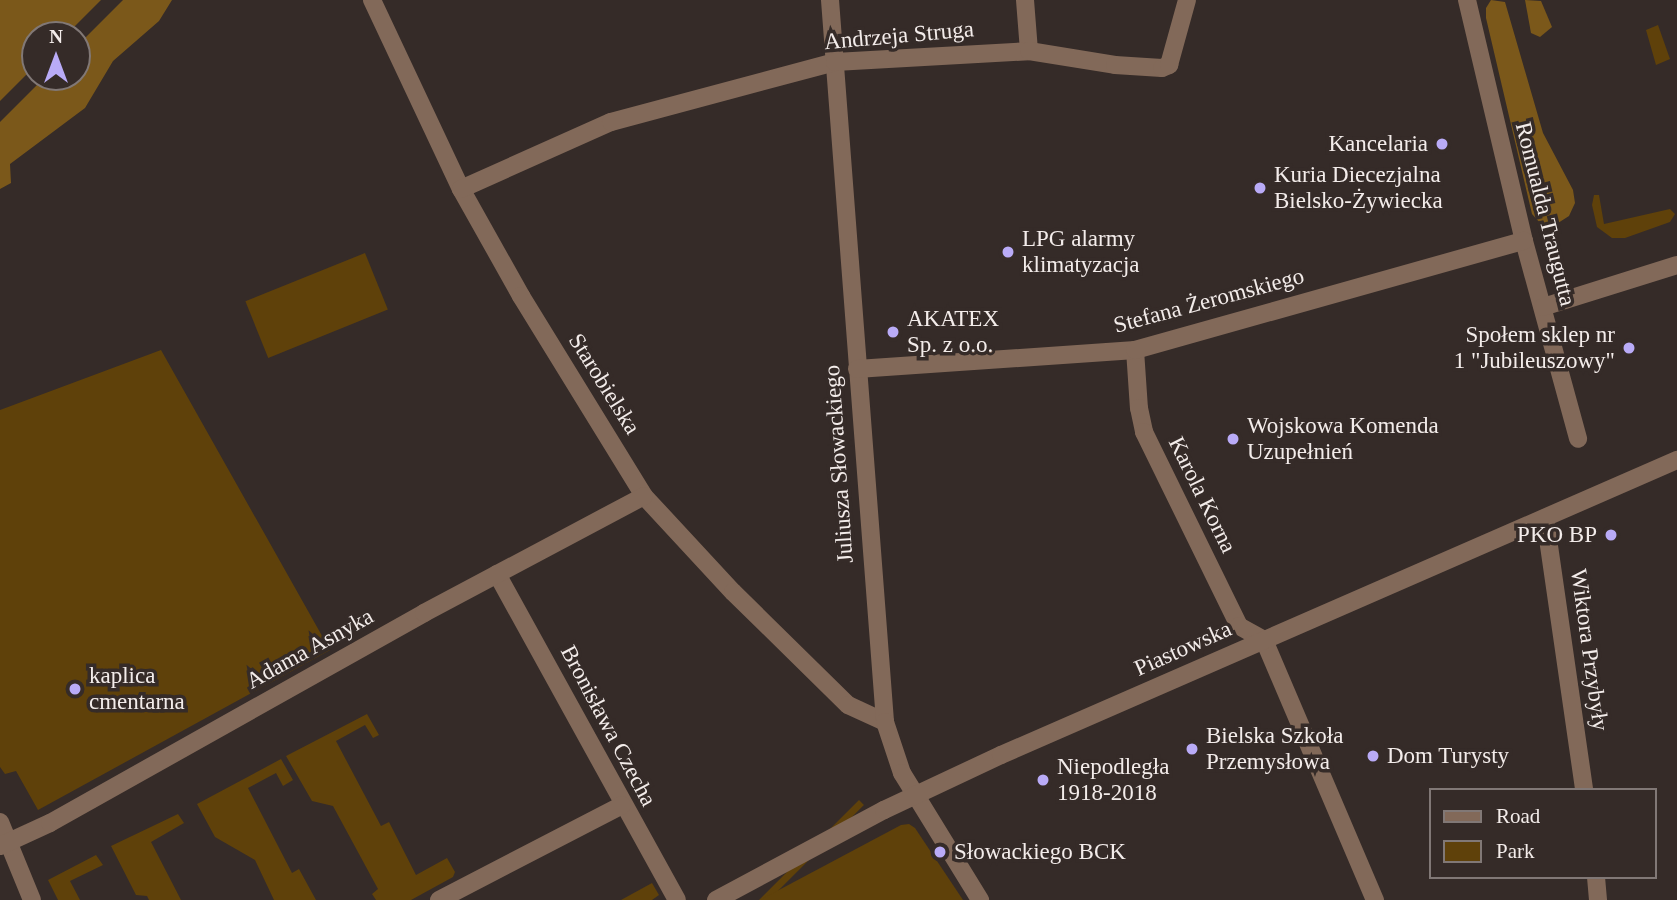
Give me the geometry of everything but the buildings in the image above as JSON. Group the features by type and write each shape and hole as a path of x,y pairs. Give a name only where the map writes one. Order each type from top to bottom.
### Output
{"street":[{"name":"Starobielska","path":"372,0 461,189 521,296 644,496 733,592 848,705 885,722"},
{"name":"Juliusza Słowackiego","path":"830,0 885,722 894,754 914,796 980,900"},
{"path":"1025,0 1029,51"},
{"name":"Andrzeja Struga","path":"461,189 611,122 835,62 1029,51 1115,65 1162,68 1169,65 1186,0"},
{"name":"Romualda Traugutta","path":"1467,0 1524,241 1578,439"},
{"name":"Stefana Żeromskiego","path":"857,369 1135,350 1524,241"},
{"path":"1543,307 1677,265"},
{"name":"Karola Korna","path":"1135,350 1144,432 1238,626 1264,640"},
{"name":"Piastowska","path":"716,900 914,796 1677,460"},
{"name":"Adama Asnyka","path":"4,844 50,823 496,574 644,496"},
{"name":"Wiktora Przybyły","path":"1545,518 1584,788"},
{"name":"Bronisława Czecha","path":"496,574 677,900"},
{"path":"1264,640 1375,900"},
{"path":"439,900 622,805"},
{"path":"0,822 4,844 32,900"},
{"path":"1596,879 1598,900"}],"green space":[{"path":"1658,25 1670,59 1656,65 1646,30"},
{"path":"1594,195 1599,195 1604,224 1670,209 1675,214 1670,222 1625,238 1612,238 1597,227 1592,205"},
{"path":"365,253 388,310 268,358 245,301"},
{"path":"161,350 330,650 38,810 16,771 5,774 0,767 0,410"},
{"path":"367,714 379,735 373,738 365,725 336,741 381,826 389,822 416,875 447,858 455,872 453,877 411,900 376,900 372,894 378,889 333,806 312,801 286,756"},
{"path":"281,759 293,780 283,786 276,773 248,788 292,873 299,869 316,900 274,900 255,860 215,837 197,804"},
{"path":"859,800 864,805 769,900 759,900"},
{"path":"178,814 184,823 151,842 181,900 149,900 147,896 136,895 111,846"},
{"path":"909,824 915,828 963,900 760,900 901,825"},
{"path":"96,855 103,865 70,881 80,900 58,900 48,880"},
{"path":"652,883 659,895 652,900 621,900"}],"shaded area":[{"path":"0,0 101,0 80,21 21,21 21,80 0,101"},
{"path":"123,0 172,0 159,21 113,61 85,108 10,164 11,183 0,189 0,122 31,91 91,91 91,32"},
{"path":"1491,0 1505,2 1543,133 1573,190 1575,203 1569,216 1558,223 1541,224 1532,214 1486,18 1486,8"},
{"path":"1525,0 1541,1 1552,27 1540,37 1531,33"}],"place":[{"name":"Kancelaria","path":"1442,144"},
{"name":"Kuria Diecezjalna Bielsko-Żywiecka","path":"1260,188"},
{"name":"LPG alarmy klimatyzacja","path":"1008,252"},
{"name":"AKATEX Sp. z o.o.","path":"893,332"},
{"name":"Społem sklep nr 1 \"Jubileuszowy\"","path":"1629,348"},
{"name":"Wojskowa Komenda Uzupełnień","path":"1233,439"},
{"name":"PKO BP","path":"1611,535"},
{"name":"kaplica cmentarna","path":"75,689"},
{"name":"Bielska Szkoła Przemysłowa","path":"1192,749"},
{"name":"Dom Turysty","path":"1373,756"},
{"name":"Niepodległa 1918-2018","path":"1043,780"},
{"name":"Słowackiego BCK","path":"940,852"}]}
